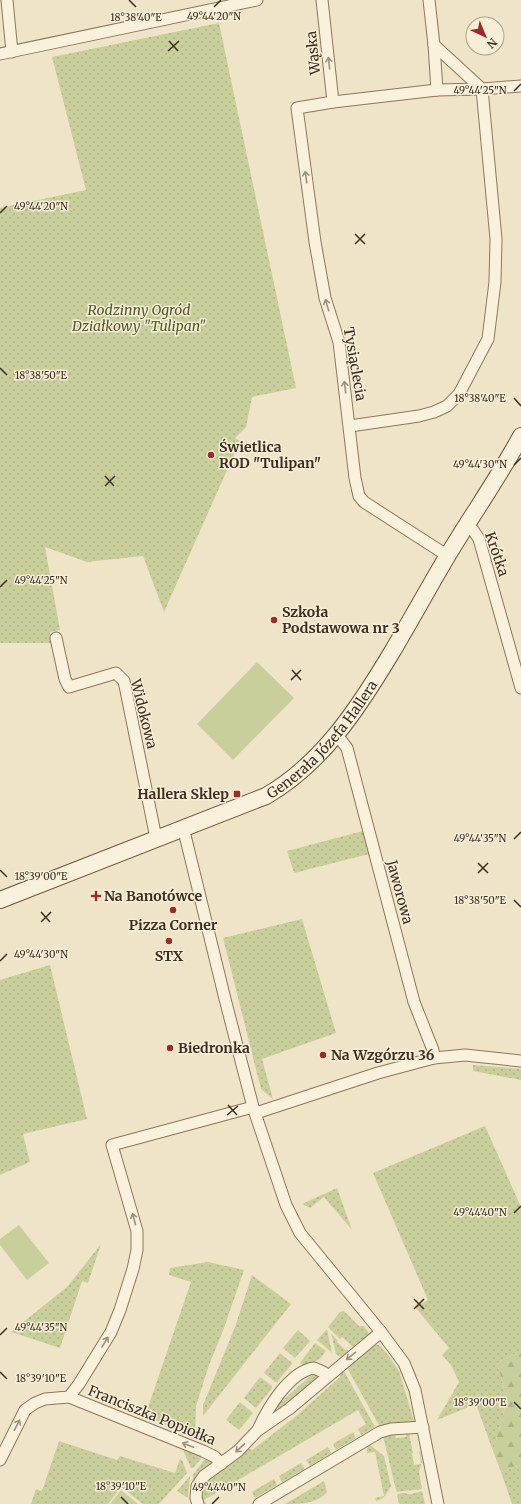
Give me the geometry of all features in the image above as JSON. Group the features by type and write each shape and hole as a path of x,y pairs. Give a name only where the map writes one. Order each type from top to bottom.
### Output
{"street":[{"path":"7,0 12,52"},
{"path":"0,54 257,0"},
{"name":"Wąska","path":"322,0 333,102"},
{"path":"429,0 437,90"},
{"path":"350,426 418,416 434,412 447,406 459,394 488,339 495,282 496,239 482,89 434,45"},
{"path":"333,102 437,90 521,86"},
{"name":"Tysiąclecia","path":"333,102 297,108 315,242 325,298 339,342 355,478 359,496 364,502 448,556"},
{"name":"Generała Józefa Hallera","path":"0,900 183,827 266,796 281,787 310,763 337,735 361,704 467,524 521,436"},
{"name":"Krótka","path":"467,524 479,539 521,688"},
{"name":"Widokowa","path":"56,638 65,679 69,687 116,673 124,681 156,838"},
{"name":"Jaworowa","path":"337,735 347,748 414,1002 433,1050 434,1058"},
{"path":"183,827 254,1110 277,1181 292,1219 300,1233 381,1332 404,1363 415,1390 438,1504"},
{"name":"Franciszka Popiołka","path":"69,1397 79,1384 111,1332 133,1269 137,1250 137,1231 134,1217 112,1145 254,1110 434,1058 465,1055 521,1061"},
{"path":"198,1504 196,1492 200,1481 204,1476 238,1451 257,1431 289,1409 327,1375 381,1332"},
{"path":"257,1431 274,1401 294,1379 314,1368 327,1375"},
{"name":"Franciszka Popiołka","path":"0,1460 25,1410 35,1403 45,1399 69,1397 207,1453 215,1457 221,1464"},
{"path":"259,1504 380,1432 391,1429 423,1427"}],"green space":[{"name":"Rodzinny Ogród Działkowy \"Tulipan\"","path":"219,23 296,388 252,397 246,427 235,438 240,441 164,612 143,556 87,562 45,547 60,630 50,632 51,643 0,643 0,208 86,190 52,57"},
{"path":"257,662 294,698 233,760 197,724"},
{"path":"363,831 369,854 294,873 287,851"},
{"path":"302,919 336,1033 262,1059 273,1099 261,1089 223,938"},
{"path":"50,965 87,1119 23,1134 30,1162 0,1175 0,980"},
{"path":"473,1065 521,1069 521,1080 473,1071"},
{"path":"485,1126 521,1207 521,1351 497,1363 507,1400 493,1451 476,1404 437,1420 459,1382 451,1365 442,1355 449,1348 415,1307 428,1300 373,1173"},
{"path":"337,1188 352,1230 324,1197 310,1208 302,1204"},
{"path":"19,1225 49,1263 27,1280 0,1245 0,1239"},
{"path":"101,1244 88,1283 82,1281 60,1348 11,1332 68,1286"},
{"path":"208,1262 244,1270 224,1328 209,1365 196,1406 195,1437 145,1416 191,1282 169,1275 170,1268"},
{"path":"252,1275 291,1304 203,1416 203,1405 235,1327"},
{"path":"344,1311 359,1326 364,1326 369,1333 365,1340 360,1340 353,1347 342,1337 340,1339 328,1327 340,1312"},
{"path":"327,1329 332,1353 317,1340"},
{"path":"298,1330 310,1341 295,1358 283,1348"},
{"path":"331,1333 338,1341 337,1342 348,1351 341,1357 336,1354"},
{"path":"315,1343 326,1351 320,1359 305,1367 300,1363"},
{"path":"379,1345 399,1371 414,1421 413,1423 380,1427 346,1366 370,1346"},
{"path":"521,1351 521,1465 501,1472 493,1451 507,1400 497,1363"},
{"path":"280,1353 292,1364 277,1382 275,1382 264,1373"},
{"path":"343,1369 375,1427 361,1435 358,1429 366,1424 358,1410 204,1500 206,1504 201,1504 202,1483 247,1448 252,1450 295,1417 340,1377 339,1372"},
{"path":"315,1374 319,1376 276,1413 274,1411 280,1403 309,1377"},
{"path":"260,1377 272,1386 272,1388 256,1408 244,1398"},
{"path":"240,1402 253,1413 239,1430 226,1420"},
{"path":"353,1432 356,1438 336,1450 333,1444"},
{"path":"406,1433 409,1433 414,1465 421,1464 420,1451 422,1462 419,1472 422,1489 397,1492 383,1436 387,1434 395,1434 396,1438 406,1437"},
{"path":"59,1441 117,1460 120,1456 175,1473 180,1459 182,1460 187,1473 159,1504 143,1504 121,1487 108,1504 31,1504 36,1489 42,1491"},
{"path":"369,1444 384,1456 391,1486 383,1498 376,1501 375,1498 384,1496 375,1452 367,1453 367,1446"},
{"path":"328,1447 331,1453 310,1466 306,1460"},
{"path":"182,1448 202,1454 201,1459 193,1468 191,1468"},
{"path":"207,1456 213,1463 194,1504 191,1504 193,1475"},
{"path":"301,1463 305,1469 282,1482 279,1476"},
{"path":"521,1465 521,1504 512,1504 501,1472"},
{"path":"190,1476 188,1498 177,1491"},
{"path":"274,1479 277,1485 255,1498 252,1492"},
{"path":"324,1481 327,1492 318,1499 302,1503 285,1504"},
{"path":"121,1490 138,1504 110,1504"},
{"path":"422,1491 425,1504 399,1504 397,1495 402,1493 411,1494"}],"place":[{"name":"Świetlica ROD \"Tulipan\"","path":"211,455"},
{"name":"Szkoła Podstawowa nr 3","path":"274,620"},
{"name":"Hallera Sklep","path":"237,794"},
{"name":"Na Banotówce","path":"96,896"},
{"name":"Pizza Corner","path":"173,910"},
{"name":"STX","path":"169,941"},
{"name":"Biedronka","path":"170,1048"},
{"name":"Na Wzgórzu 36","path":"323,1055"}]}
